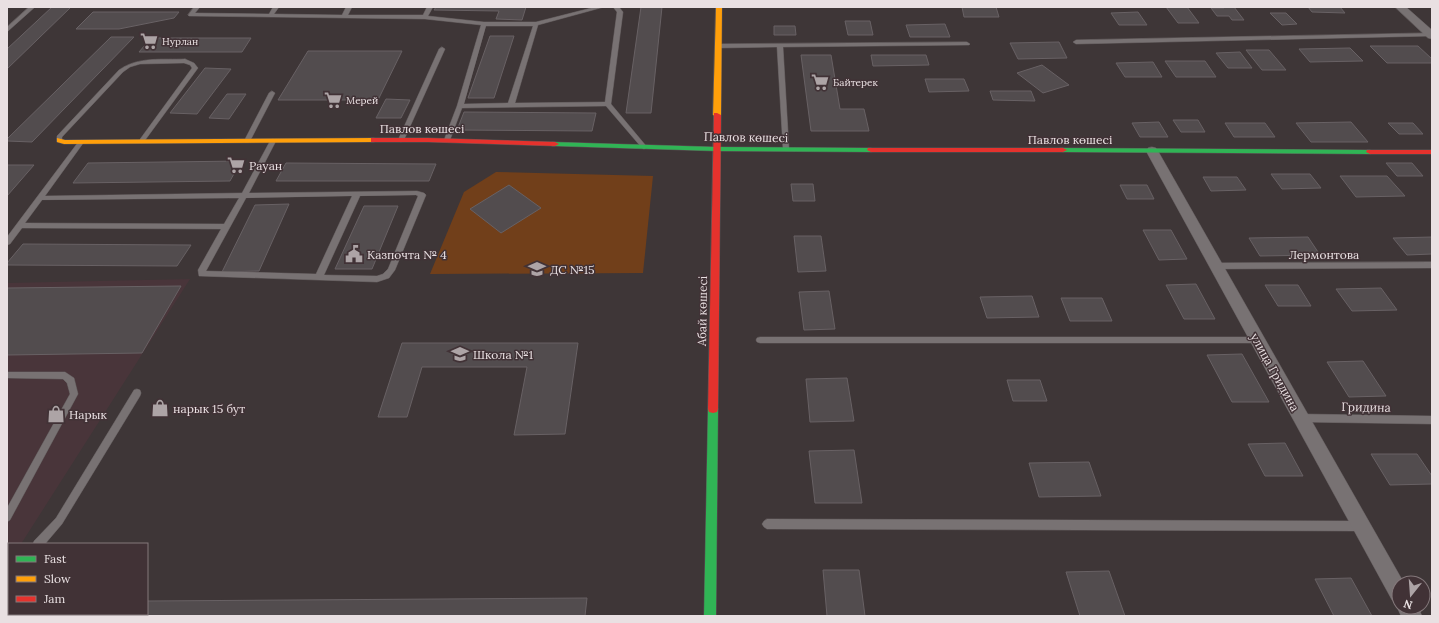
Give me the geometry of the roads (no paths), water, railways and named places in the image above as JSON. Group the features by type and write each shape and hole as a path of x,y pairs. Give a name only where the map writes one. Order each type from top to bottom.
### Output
{"street":[{"name":"Абай көшесі","path":"710,616 719,7"},
{"path":"1400,7 1431,36"},
{"name":"Павлов көшесі","path":"60,140 64,142 447,140 716,149 1432,152"},
{"name":"улица Гридина","path":"1152,151 1391,579"}],"lane":[{"path":"7,30 32,7"},
{"path":"197,7 190,15 425,17 484,24 536,24 601,7"},
{"path":"270,16 276,7"},
{"path":"344,17 349,7"},
{"path":"425,17 430,7"},
{"path":"616,7 620,12 608,104 644,146"},
{"path":"447,140 460,106 484,24"},
{"path":"511,105 536,24"},
{"path":"1076,42 1431,36"},
{"path":"718,46 967,44"},
{"path":"780,45 786,149"},
{"path":"401,140 442,49"},
{"path":"60,140 60,137 128,66 139,62 185,61 192,64 195,68 142,142"},
{"path":"247,141 272,93"},
{"path":"460,106 608,104"},
{"path":"41,198 244,195 417,193 422,195 391,270 386,276 376,279 202,274 202,270 227,227 244,195 273,141"},
{"path":"7,242 81,142"},
{"path":"319,277 357,194"},
{"path":"20,225 227,227"},
{"name":"Лермонтова","path":"1215,266 1432,265"},
{"path":"760,340 1257,340"},
{"path":"7,375 65,376 72,381 74,394 7,518"},
{"path":"39,543 60,521 137,393"},
{"name":"Гридина","path":"1300,418 1432,420"},
{"path":"767,524 1361,526"}],"place":[{"name":"Нурлан","path":"149,41"},
{"name":"Байтерек","path":"820,82"},
{"name":"Мерей","path":"333,100"},
{"name":"Рауан","path":"236,165"},
{"name":"Казпочта № 4","path":"354,254"},
{"name":"ДС №15","path":"537,269"},
{"name":"Школа №1","path":"460,354"},
{"name":"нарык 15 бут","path":"160,408"},
{"name":"Нарык","path":"56,414"}]}
